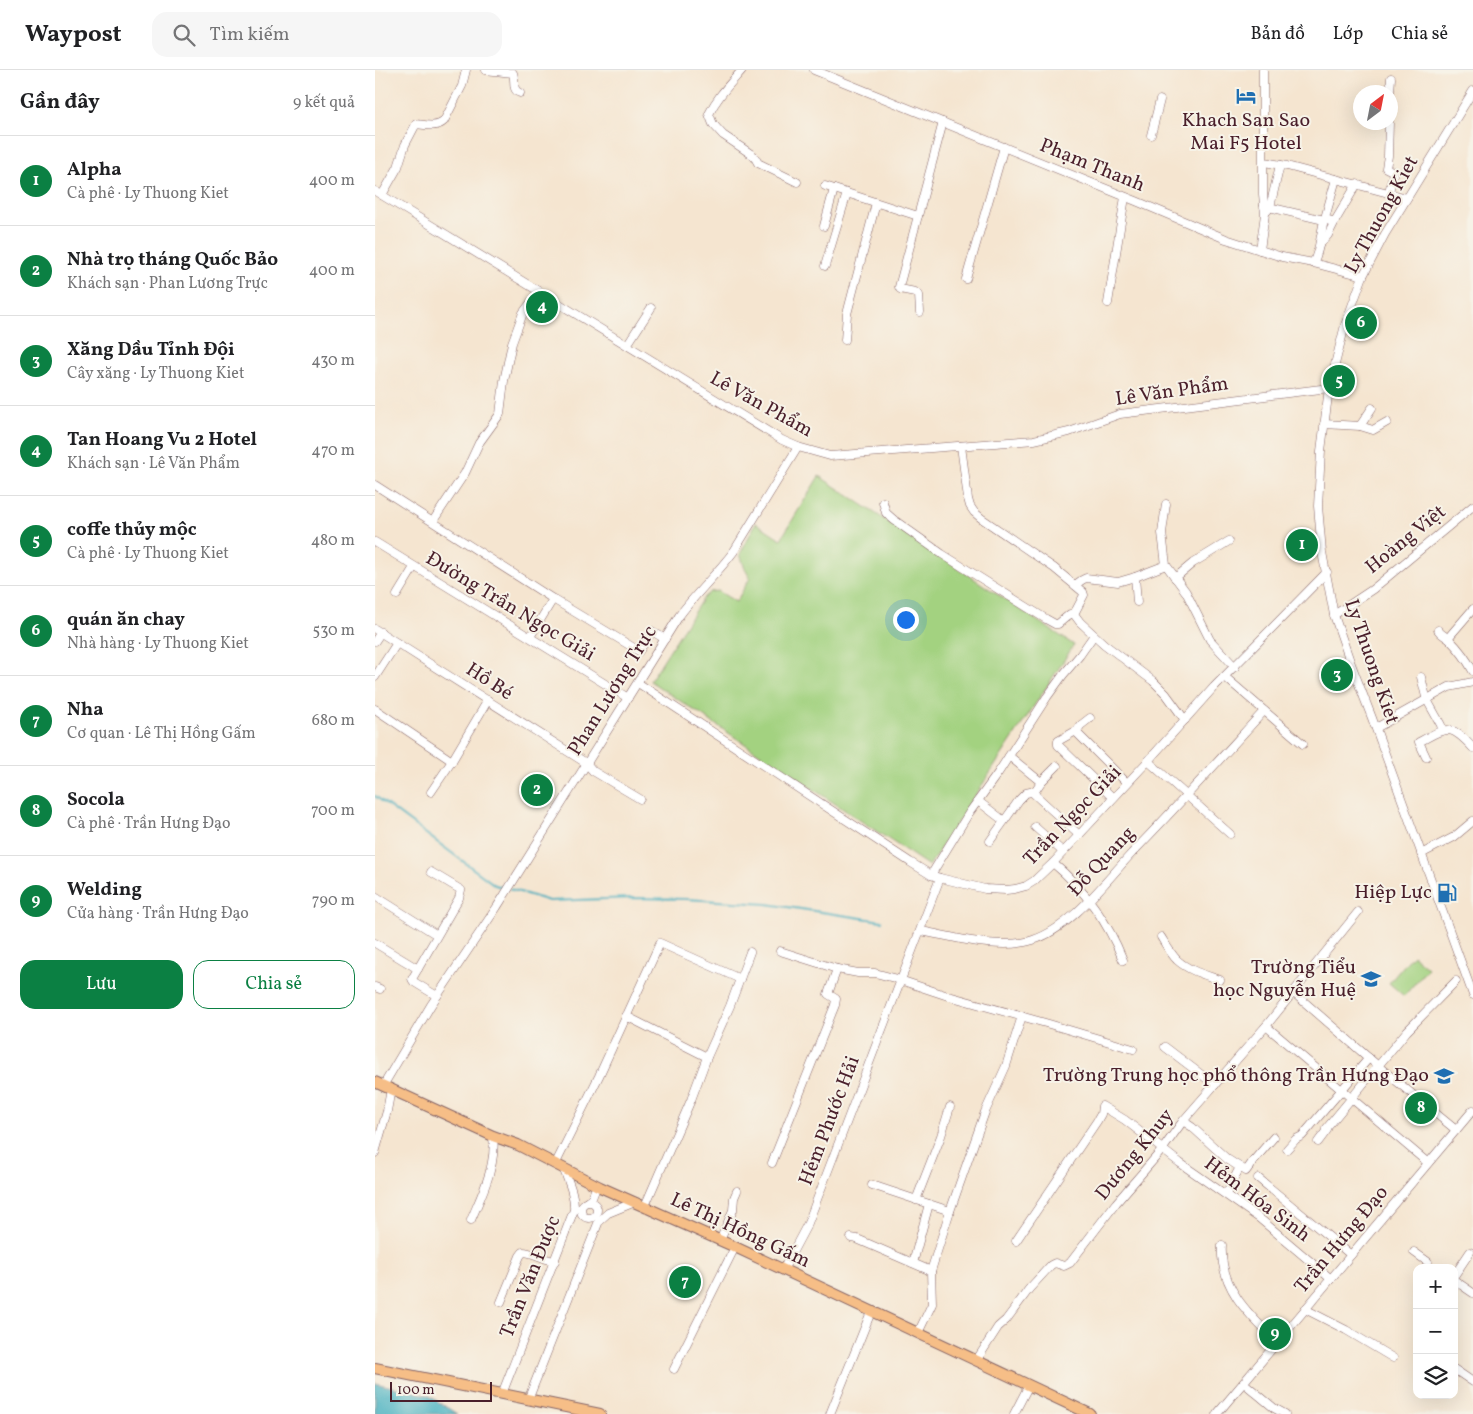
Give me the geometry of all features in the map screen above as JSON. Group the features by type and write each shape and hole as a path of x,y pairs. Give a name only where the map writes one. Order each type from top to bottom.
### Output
{"main road":[{"name":"Lê Thị Hồng Gấm","path":"383,1086 518,1146 599,1186 735,1247 1090,1414"},
{"path":"375,1368 600,1414"}],"street":[{"path":"378,193 398,167 405,145 416,124 435,126 444,121 462,86 466,70"},
{"path":"485,70 513,73 515,89 520,93"},
{"path":"743,70 724,90 711,110 709,114 713,124 723,135 754,156 758,163 797,182"},
{"name":"Phạm Thanh","path":"813,70 1226,240 1282,257 1363,276"},
{"path":"1263,70 1263,194 1266,209"},
{"path":"1390,85 1391,78"},
{"name":"Ly Thuong Kiet","path":"1473,91 1385,234 1363,276 1345,326 1329,388 1319,476 1319,506 1323,552 1334,615 1473,995"},
{"path":"1151,135 1160,100"},
{"path":"920,312 917,294 900,289 899,287 943,122"},
{"path":"1389,130 1386,168 1393,175 1389,192"},
{"path":"966,279 1004,147"},
{"path":"1264,162 1407,198"},
{"path":"1260,250 1266,209 1280,165"},
{"path":"1313,263 1320,244 1319,238 1336,179"},
{"path":"1320,244 1328,235 1357,184"},
{"path":"825,186 918,216"},
{"path":"824,226 834,189"},
{"name":"Lê Văn Phẩm","path":"378,193 767,431 798,447 830,456 1042,438 1069,432 1119,414 1329,388"},
{"path":"825,266 847,193"},
{"path":"1108,303 1125,197"},
{"path":"845,340 847,314 877,203"},
{"path":"1266,209 1335,221"},
{"path":"433,521 465,473 479,443 500,414 504,381 512,343 523,314 539,292"},
{"path":"627,346 651,308"},
{"path":"1360,426 1373,408"},
{"path":"1324,424 1360,426 1373,430 1387,422"},
{"path":"883,502 886,512 895,520 942,554 1046,619 1058,624 1070,614 1074,614 1084,595 1083,592 1054,568 974,512 968,499 961,446"},
{"name":"Phan Lương Trực","path":"375,1153 387,1111 383,1086 437,996 497,907 665,639 690,601 723,566 739,544 798,447"},
{"path":"375,485 553,600 639,651 652,631 665,639"},
{"path":"1165,504 1162,533 1166,565 1189,597 1210,640 1235,667"},
{"name":"Hoàng Việt","path":"1334,615 1373,589 1473,507"},
{"path":"1175,578 1193,563 1229,541"},
{"name":"Đường Trần Ngọc Giải","path":"375,542 628,698"},
{"path":"1075,585 1087,578 1119,582 1135,578 1166,565"},
{"path":"397,595 414,567"},
{"name":"Trần Ngọc Giải","path":"638,683 931,875 985,889 1015,889 1026,886 1034,881 1053,863 1214,687 1327,572"},
{"path":"1135,578 1137,602"},
{"path":"529,637 553,600"},
{"path":"1448,638 1473,609"},
{"path":"1074,614 1104,644 1153,681 1166,694 1185,720"},
{"path":"375,641 378,630"},
{"name":"Hồ Bé","path":"378,630 586,763 593,771 640,799"},
{"path":"1437,630 1441,635 1448,638 1473,670"},
{"path":"931,875 969,813 979,801 1047,697 1080,656 1094,635"},
{"path":"375,677 397,643"},
{"path":"1225,677 1303,744"},
{"path":"1421,677 1426,697 1441,725 1441,730"},
{"path":"1376,728 1449,687 1473,682"},
{"path":"431,792 452,761 488,700"},
{"path":"375,709 452,761"},
{"name":"Đỗ Quang","path":"921,931 1006,944 1033,940 1057,929 1089,900 1264,711"},
{"path":"1090,718 1076,732 1058,741 1057,745 1113,798"},
{"path":"1426,757 1419,742 1441,730 1454,731 1473,748"},
{"path":"1076,732 1127,782"},
{"path":"1009,756 1041,782"},
{"path":"1148,761 1230,834"},
{"path":"989,841 1023,796 1035,791 1057,766"},
{"path":"1032,792 1079,835"},
{"path":"979,801 1004,820"},
{"path":"1421,854 1454,837 1473,821"},
{"path":"1035,827 1063,852"},
{"path":"1053,863 1097,910 1114,939 1123,960"},
{"path":"431,872 461,890 459,898 412,979 412,981 437,996"},
{"name":"Hẻm Phước Hải","path":"783,1270 808,1223 941,878"},
{"path":"375,896 437,935"},
{"name":"Dương Khuy","path":"976,1360 997,1327 1006,1320 1029,1289 1051,1265 1055,1263 1064,1266 1070,1263 1116,1203 1294,993 1358,912"},
{"path":"1161,937 1181,962 1193,970 1220,980"},
{"path":"375,943 418,969"},
{"path":"560,1167 660,943 740,979"},
{"path":"780,951 837,970 875,973 902,980 945,995 1133,1049"},
{"path":"645,1206 730,1006 750,952"},
{"path":"772,1163 835,1005 836,999 828,994 837,970"},
{"path":"1318,1142 1422,1014 1457,980"},
{"path":"1294,993 1456,1130"},
{"path":"626,1016 707,1057"},
{"path":"918,1333 931,1304 931,1271 950,1211 985,1112 1006,1066 1022,1016"},
{"path":"1266,1026 1428,1163"},
{"path":"1165,1047 1215,1085"},
{"path":"1287,1149 1296,1139 1302,1136 1369,1058"},
{"name":"Hẻm Hóa Sinh","path":"1016,1241 1097,1121 1101,1114 1101,1106 1125,1120 1162,1150 1259,1218 1331,1279"},
{"path":"916,1200 941,1136 950,1107"},
{"name":"Trần Hưng Đạo","path":"1217,1414 1473,1110"},
{"path":"1183,1122 1192,1127 1227,1159 1246,1171 1253,1160 1274,1137"},
{"path":"471,1220 487,1181 493,1159 493,1136"},
{"name":"Trần Văn Được","path":"502,1394 575,1210 571,1189 560,1167"},
{"path":"1226,1194 1240,1167"},
{"path":"1258,1178 1351,1255"},
{"path":"872,1185 950,1211"},
{"path":"594,1234 593,1224 581,1212 590,1206 595,1199 599,1186"},
{"path":"720,1241 733,1210 737,1191"},
{"path":"528,1400 599,1221 608,1212 635,1202"},
{"path":"913,1263 929,1204"},
{"path":"575,1210 590,1206"},
{"path":"570,1222 576,1217 594,1217 590,1206"},
{"path":"590,1206 599,1221"},
{"path":"851,1238 931,1271"},
{"path":"1222,1245 1221,1258 1231,1289 1251,1316 1277,1342"},
{"path":"674,1369 735,1247"},
{"path":"501,1302 523,1252 543,1259 555,1260"},
{"path":"1414,1252 1428,1262"},
{"path":"1458,1270 1470,1252"},
{"path":"1458,1283 1473,1293"},
{"path":"1305,1309 1346,1330 1393,1358"},
{"path":"830,1414 871,1312"},
{"path":"1458,1371 1473,1382"},
{"path":"1244,1383 1274,1408 1285,1414"},
{"path":"1014,1414 1029,1386"}],"green space":[{"path":"819,476 1074,645 929,866 650,681 703,598 710,592 718,591 736,602 750,578 740,554 756,523 781,539"},
{"path":"1413,955 1428,968 1404,996 1389,983"}],"water":[{"path":"375,1383 428,1395 457,1414 375,1414"}],"waterway":[{"path":"375,796 495,885 506,888"},
{"path":"510,889 549,901 634,898 686,899 767,904 882,921"}],"place":[{"name":"Khach San Sao Mai F5 Hotel","path":"1246,96"},
{"name":"Tan Hoang Vu 2 Hotel","path":"542,307"},
{"name":"quán ăn chay","path":"1361,323"},
{"name":"coffe thủy mộc","path":"1339,381"},
{"name":"Alpha","path":"1302,545"},
{"name":"Xăng Dầu Tỉnh Đội","path":"1337,675"},
{"name":"Nhà trọ tháng Quốc Bảo","path":"537,790"},
{"name":"Hiệp Lực","path":"1447,893"},
{"name":"Trường Tiểu học Nguyễn Huệ","path":"1371,979"},
{"name":"Trường Trung học phổ thông Trần Hưng Đạo","path":"1444,1076"},
{"name":"Socola","path":"1421,1108"},
{"name":"Nha","path":"685,1282"},
{"name":"Welding","path":"1275,1334"}]}
